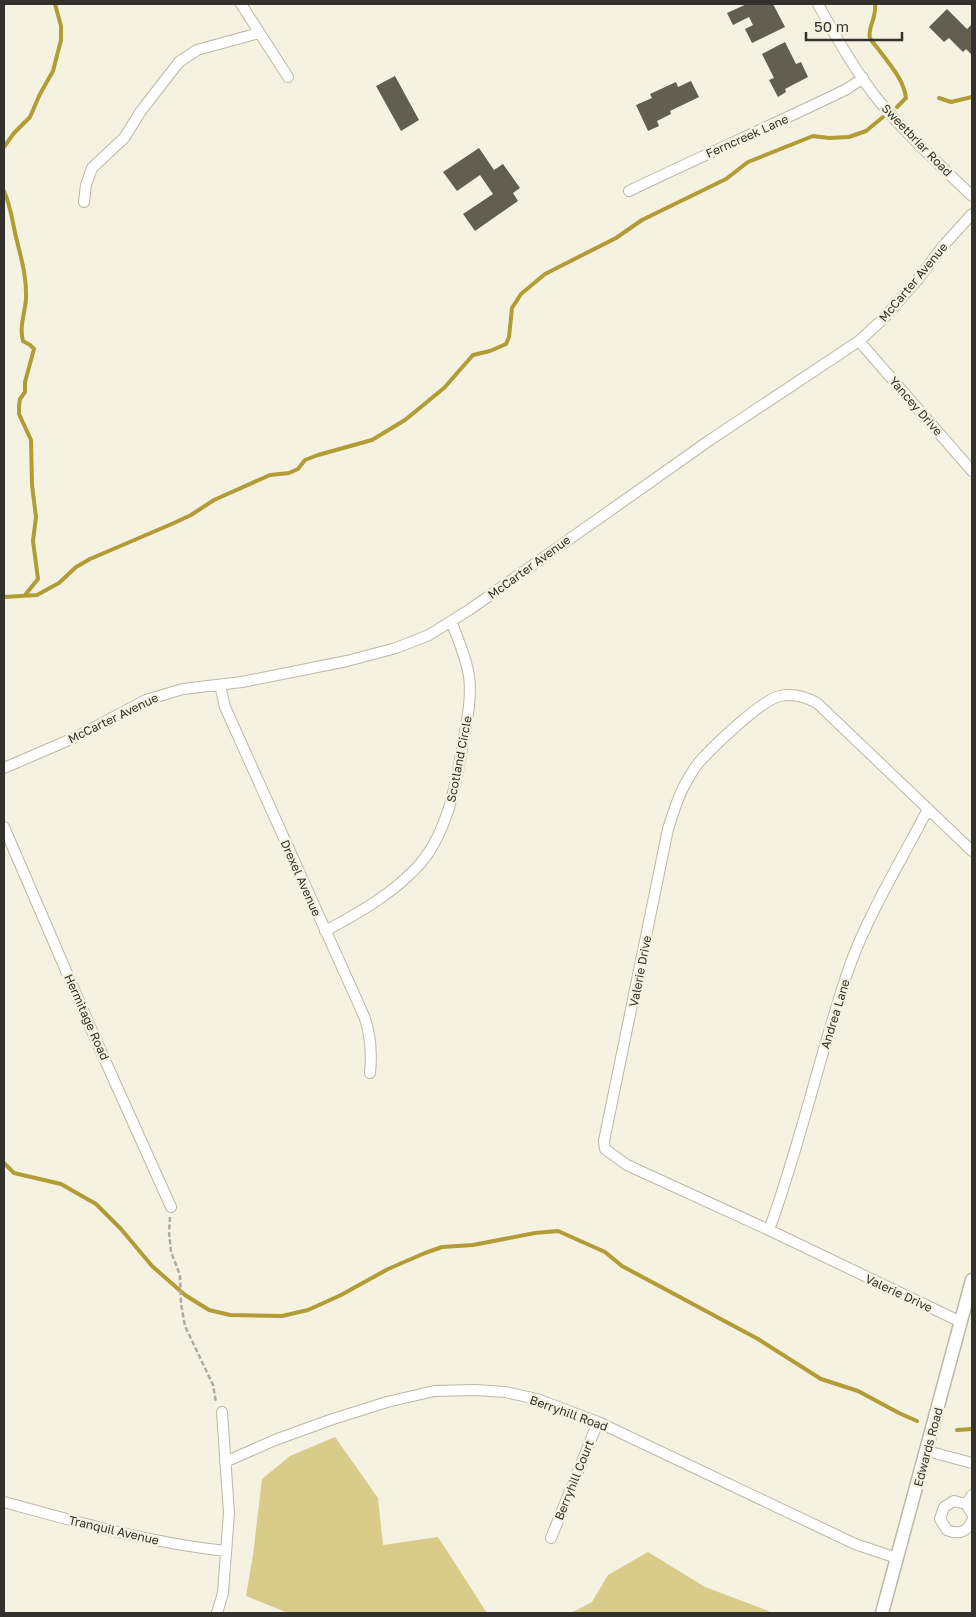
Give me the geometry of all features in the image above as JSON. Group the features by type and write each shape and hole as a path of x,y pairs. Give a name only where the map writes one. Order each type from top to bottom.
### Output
{"street":[{"path":"241,4 288,77"},
{"name":"Sweetbriar Road","path":"818,4 842,49 877,99 904,130 972,196"},
{"path":"84,202 86,185 92,168 124,138 141,111 180,62 197,50 259,33"},
{"name":"Ferncreek Lane","path":"629,191 704,155 740,141 847,89 863,78"},
{"name":"McCarter Avenue","path":"4,768 76,737 146,700 183,689 242,682 347,661 396,648 429,635 451,622 685,457 859,341 883,319 972,214"},
{"name":"Yancey Drive","path":"859,341 972,471"},
{"name":"Scotland Circle","path":"325,931 355,915 389,892 410,874 422,862 444,823 457,776 469,702 469,675 466,660 451,622"},
{"name":"Drexel Avenue","path":"220,685 225,707 368,1028 372,1054 370,1073"},
{"name":"Valerie Drive","path":"961,1322 770,1230 627,1165 605,1149 604,1142 668,829 676,804 696,767 747,716 774,698 794,695 809,698 823,708 972,851"},
{"name":"Andrea Lane","path":"770,1230 834,1014 851,964 867,926 928,809"},
{"name":"Hermitage Road","path":"4,827 95,1038 171,1207"},
{"name":"Edwards Road","path":"882,1613 972,1280"},
{"name":"Berryhill Road","path":"226,1462 275,1440 387,1402 434,1391 475,1390 504,1392 537,1399 598,1422 854,1544 897,1558"},
{"path":"218,1613 223,1593 229,1513 222,1412"},
{"name":"Berryhill Court","path":"551,1538 598,1422"},
{"path":"927,1451 972,1463"},
{"path":"966,1504 972,1495"},
{"path":"972,1514 971,1509 966,1504 954,1501 944,1507 940,1519 947,1530 952,1533 965,1531 972,1521"},
{"name":"Tranquil Avenue","path":"4,1502 142,1538 194,1548 226,1551"}],"path":[{"path":"171,1207 169,1232 171,1252 180,1275 181,1304 185,1326 213,1385 216,1402 222,1412"}],"shaded area":[{"path":"335,1437 378,1498 383,1545 438,1537 487,1613 288,1613 246,1596 262,1479 290,1456"},
{"path":"648,1552 705,1587 769,1611 768,1613 571,1613 592,1602 608,1575"}],"building":[{"path":"747,4 773,4 785,27 752,43 745,29 753,25 749,17 733,25 727,13"},
{"path":"947,9 967,29 972,24 972,55 966,49 963,52 949,38 944,42 929,27"},
{"path":"785,42 796,64 801,62 808,77 785,89 786,92 778,97 769,80 774,78 762,54"},
{"path":"395,76 419,120 401,131 376,86"},
{"path":"691,81 699,97 670,111 671,114 657,121 659,126 648,131 636,105 652,98 650,94 676,82 678,87"},
{"path":"479,148 494,170 503,164 520,188 513,193 518,201 475,231 463,214 493,194 480,175 457,191 443,172"}],"waterway":[{"path":"4,147 14,133 30,117 53,71 61,40 61,26 55,4"},
{"path":"875,4 875,14 869,34 892,67 905,91 906,98 897,107"},
{"path":"939,98 951,102 972,97"},
{"path":"4,597 37,595 59,583 76,567 90,559 191,515 214,500 270,475 289,473 298,469 305,460 318,455 372,440 405,420 444,388 473,355 490,351 506,344 509,337 512,308 521,294 545,274 616,238 642,220 726,179 748,162 813,136 829,138 849,137 866,131 883,117"},
{"path":"4,191 26,283 22,336 23,341 34,349 25,382 25,392 20,399 19,406 19,414 31,440 32,485 36,517 33,541 38,579 25,595"},
{"path":"4,1163 14,1173 61,1184 96,1204 121,1229 152,1266 185,1295 209,1310 230,1315 282,1316 308,1310 341,1295 388,1269 442,1247 473,1245 535,1233 558,1231 605,1252 622,1266 758,1339 821,1379 858,1391 917,1421"},
{"path":"957,1430 972,1429"}]}
